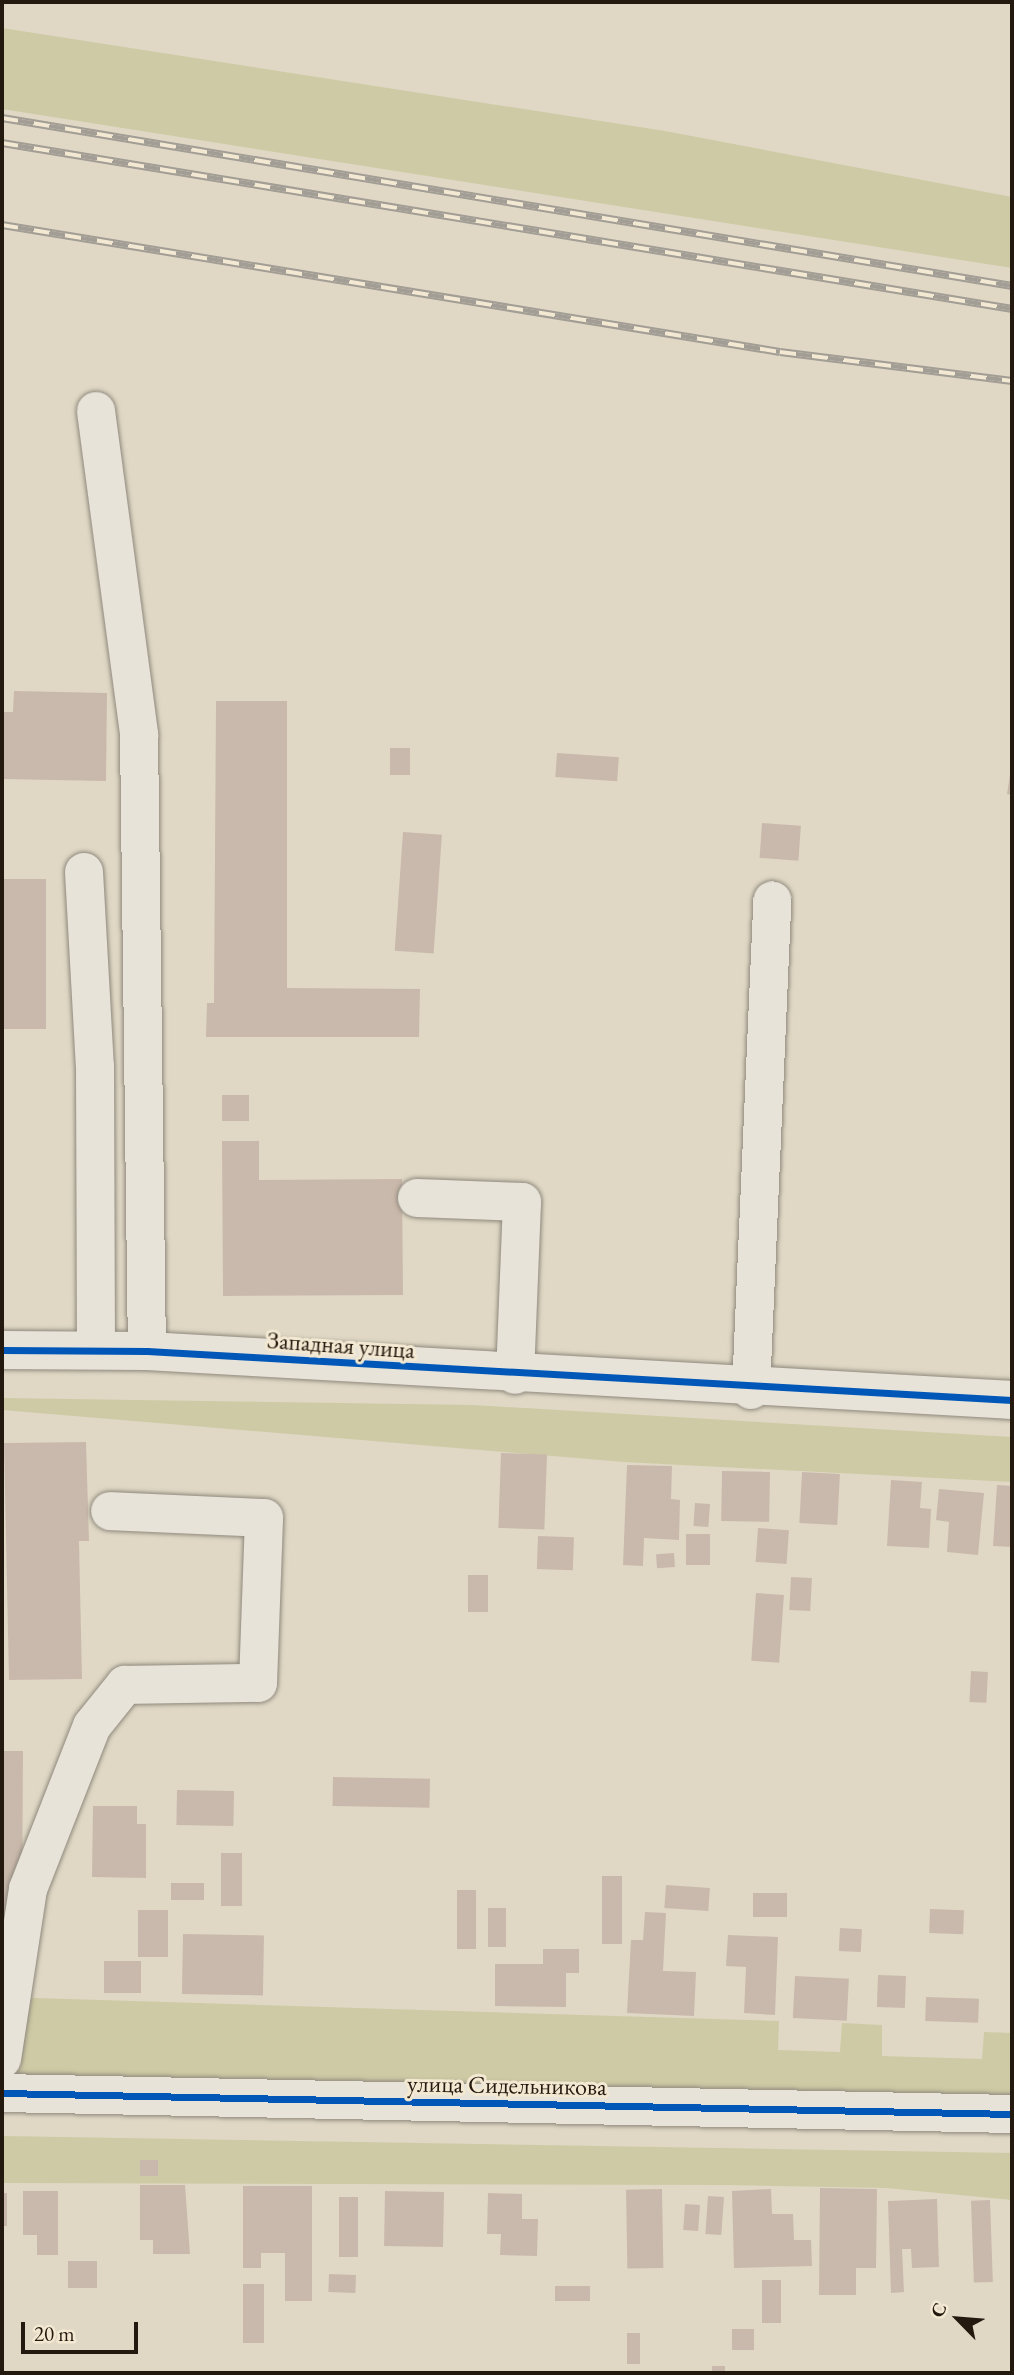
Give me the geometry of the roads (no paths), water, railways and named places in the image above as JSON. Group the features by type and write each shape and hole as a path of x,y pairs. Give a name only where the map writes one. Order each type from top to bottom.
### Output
{"street":[{"path":"96,411 139,735 147,1352"},
{"path":"84,872 95,1066 96,1350"},
{"path":"751,1390 772,900"},
{"path":"417,1198 522,1202 515,1375"},
{"name":"Западная улица","path":"2,1350 147,1352 751,1390 1012,1400"},
{"path":"2,2059 28,1889 92,1726 125,1685 258,1683 264,1518 110,1511"},
{"name":"улица Сидельникова","path":"2,2093 1012,2114"}],"railway":[{"path":"2,118 1012,286"},
{"path":"2,143 1012,309"},
{"path":"2,225 780,352 1012,381"}]}
